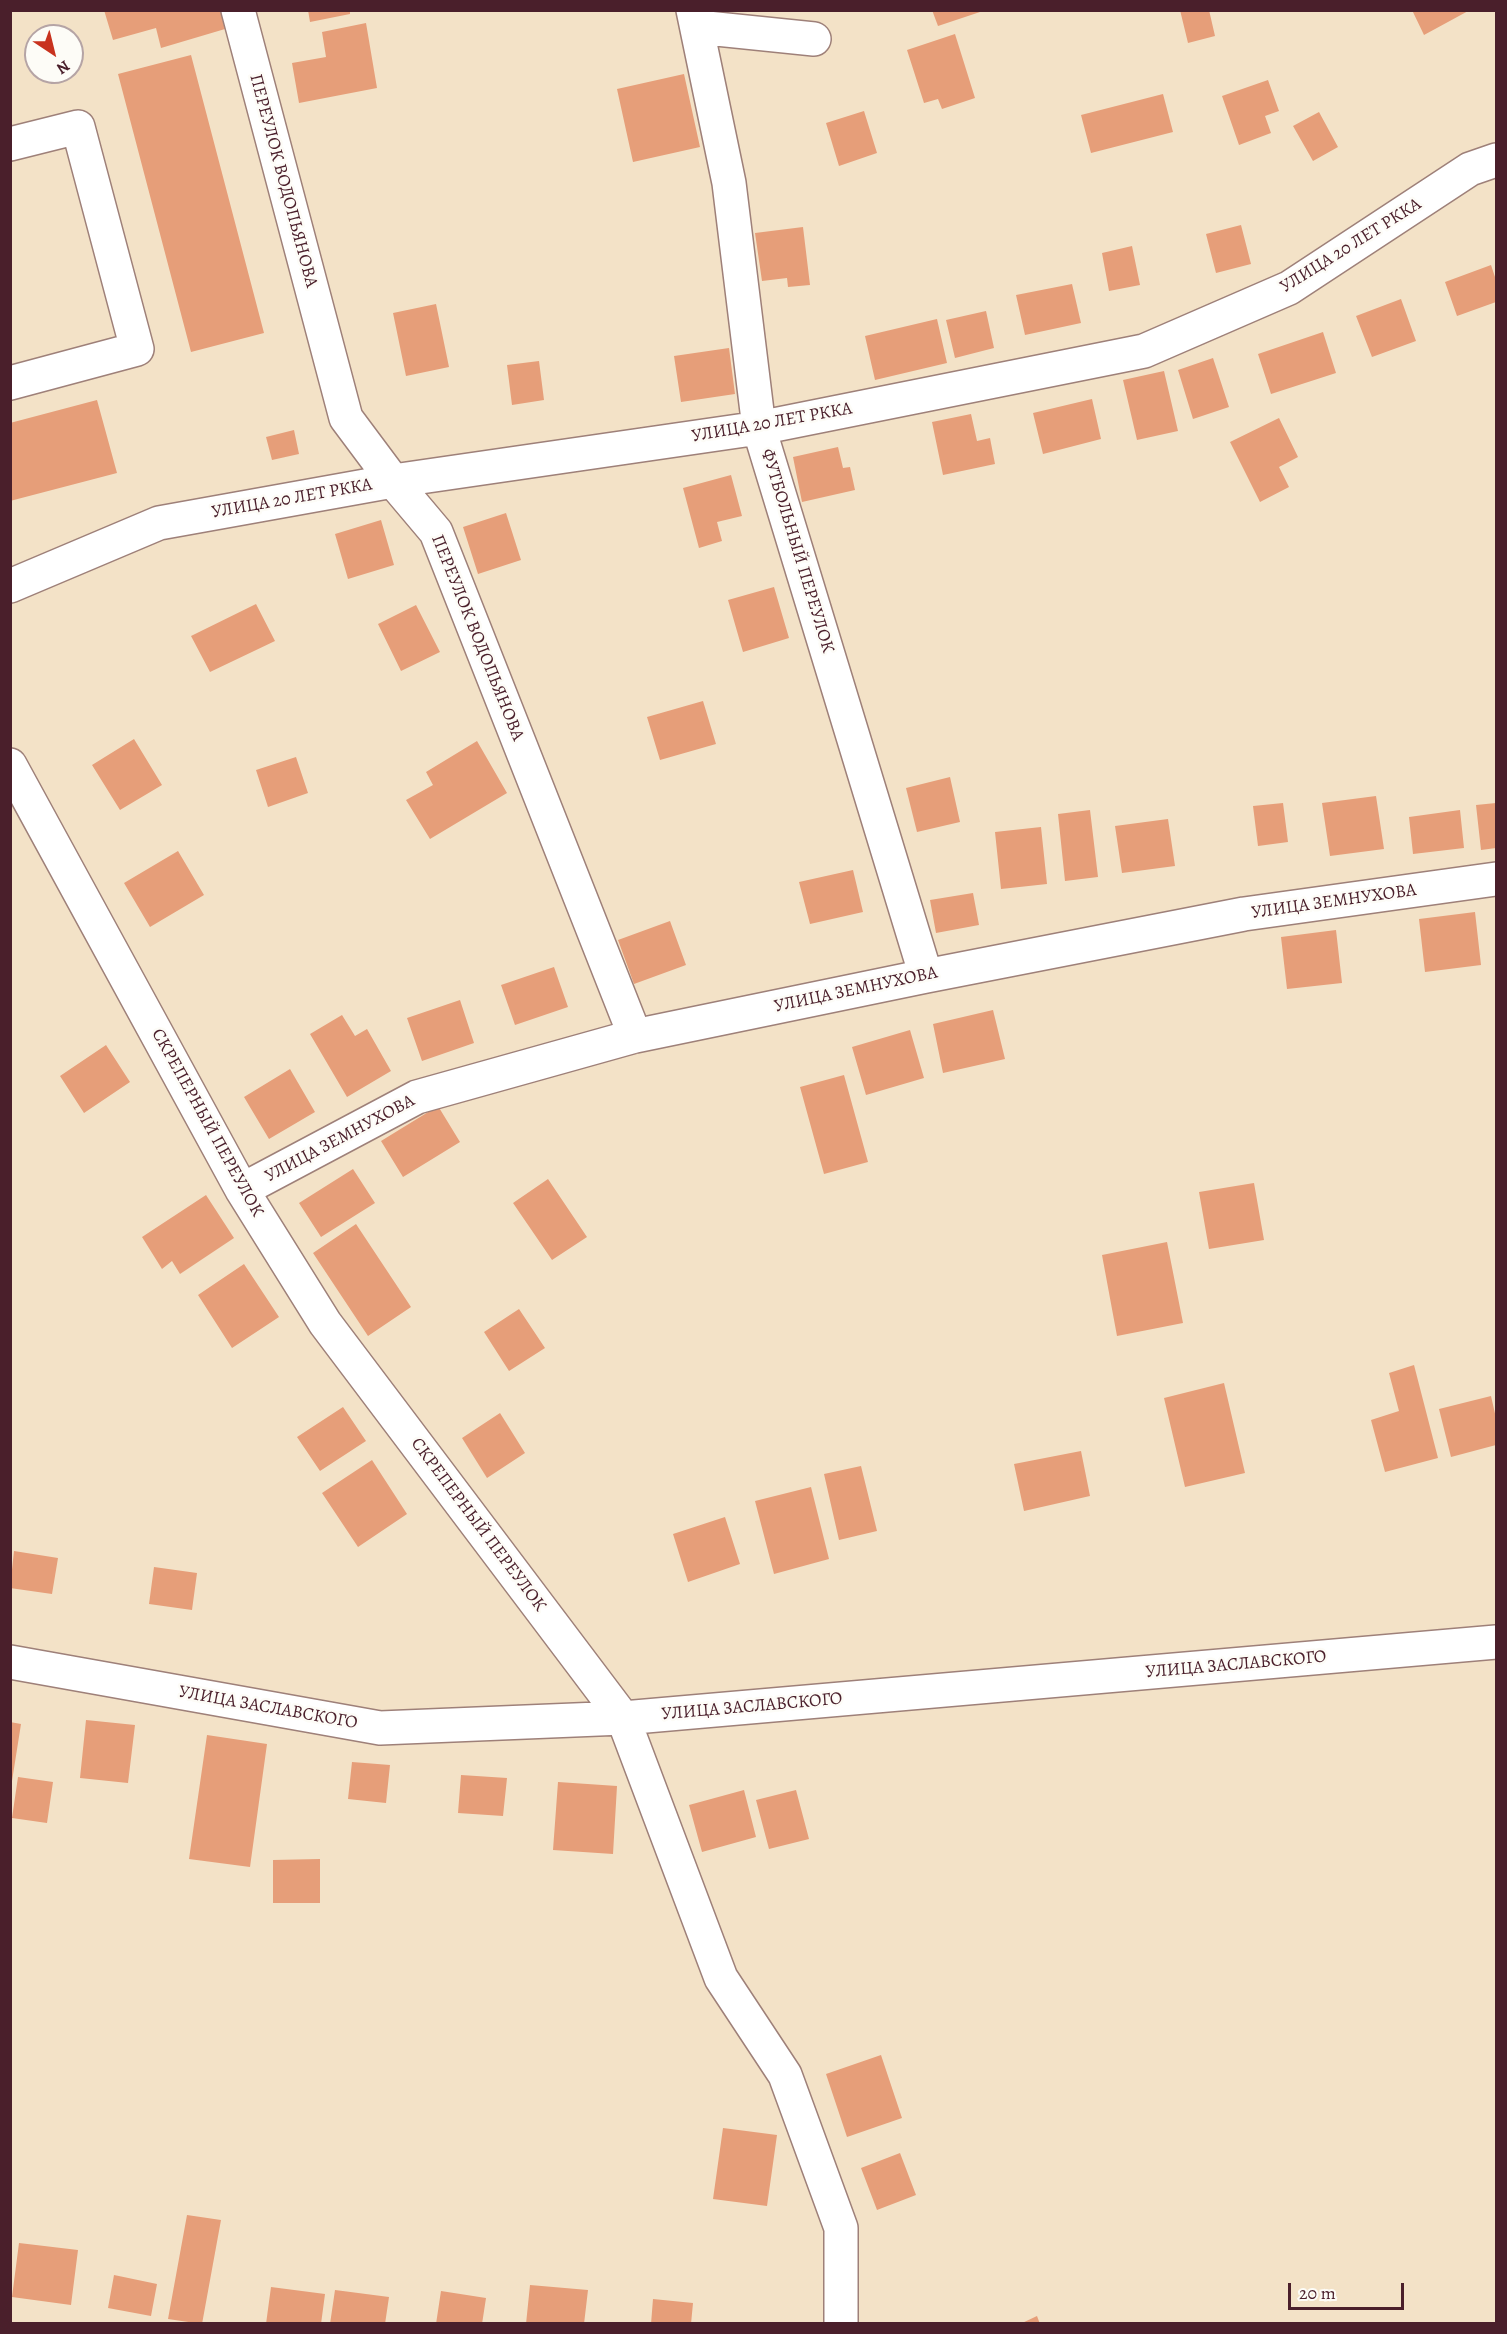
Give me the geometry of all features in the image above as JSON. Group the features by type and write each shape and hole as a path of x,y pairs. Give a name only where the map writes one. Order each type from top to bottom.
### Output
{"street":[{"name":"ПЕРЕУЛОК ВОДОПЬЯНОВА","path":"238,10 346,418 393,481 436,532 634,1036"},
{"path":"695,19 814,39"},
{"name":"ФУТБОЛЬНЫЙ ПЕРЕУЛОК","path":"695,19 729,183 759,428 926,976"},
{"path":"10,144 78,127 137,349 10,383"},
{"name":"УЛИЦА 20 ЛЕТ РККА","path":"10,586 159,523 393,481 759,428 1144,351 1289,288 1470,169 1497,160"},
{"name":"СКРЕПЕРНЫЙ ПЕРЕУЛОК","path":"10,765 242,1190 325,1323 623,1718 721,1978 786,2075 841,2228 841,2324"},
{"name":"УЛИЦА ЗЕМНУХОВА","path":"242,1190 417,1097 634,1036 1244,914 1497,879"},
{"name":"УЛИЦА ЗАСЛАВСКОГО","path":"10,1662 380,1728 623,1718 1497,1642"}],"building":[{"path":"104,10 220,10 225,29 161,48 156,28 113,40"},
{"path":"308,10 350,10 350,14 310,22"},
{"path":"932,10 983,10 983,11 938,26"},
{"path":"1180,10 1209,10 1215,36 1188,43"},
{"path":"1412,10 1470,10 1424,35"},
{"path":"366,23 377,88 299,103 292,63 326,57 322,32"},
{"path":"955,34 975,98 942,109 938,99 924,103 907,50"},
{"path":"191,55 264,333 191,352 118,74"},
{"path":"684,74 700,147 633,162 617,89"},
{"path":"1268,80 1279,111 1265,116 1271,133 1239,145 1222,96"},
{"path":"1163,94 1173,132 1091,153 1081,115"},
{"path":"864,111 877,153 839,166 826,123"},
{"path":"1319,112 1338,147 1313,161 1293,126"},
{"path":"1241,225 1251,264 1216,273 1206,234"},
{"path":"803,227 810,285 788,287 787,278 762,281 755,233"},
{"path":"1132,246 1140,285 1109,291 1102,253"},
{"path":"1491,265 1496,280 1496,302 1457,316 1445,282"},
{"path":"1072,284 1081,323 1025,335 1016,295"},
{"path":"1401,299 1416,341 1372,357 1356,316"},
{"path":"436,304 449,367 406,376 393,313"},
{"path":"986,311 994,348 955,358 946,320"},
{"path":"937,319 947,363 875,380 865,336"},
{"path":"1323,332 1336,373 1271,394 1258,354"},
{"path":"729,348 735,394 681,402 674,356"},
{"path":"1213,358 1229,407 1193,419 1178,370"},
{"path":"539,361 544,400 512,405 507,365"},
{"path":"1164,371 1178,431 1137,440 1123,380"},
{"path":"1092,399 1101,439 1043,454 1033,413"},
{"path":"97,400 117,473 10,501 10,423"},
{"path":"971,414 977,441 990,438 995,464 943,475 932,422"},
{"path":"1279,418 1298,457 1279,467 1289,487 1260,502 1230,442"},
{"path":"294,430 299,454 272,460 266,437"},
{"path":"838,447 843,468 850,467 855,490 802,502 793,457"},
{"path":"731,475 742,516 717,522 722,541 699,548 683,488"},
{"path":"506,513 521,560 478,574 463,527"},
{"path":"381,520 394,565 348,579 335,534"},
{"path":"774,587 789,638 743,652 728,600"},
{"path":"256,604 275,641 210,672 191,636"},
{"path":"416,605 440,652 401,671 378,624"},
{"path":"703,701 716,744 660,760 647,717"},
{"path":"134,739 162,785 120,810 92,765"},
{"path":"477,741 507,793 430,839 406,800 433,785 426,772"},
{"path":"296,757 308,793 268,807 256,770"},
{"path":"950,777 960,822 917,832 906,788"},
{"path":"1376,796 1384,849 1330,856 1322,803"},
{"path":"1283,803 1288,842 1258,846 1253,806"},
{"path":"1496,803 1496,848 1481,850 1476,805"},
{"path":"1090,810 1098,877 1065,881 1058,814"},
{"path":"1460,810 1464,848 1413,854 1409,817"},
{"path":"1168,819 1175,866 1122,873 1115,826"},
{"path":"1041,827 1047,884 1001,889 995,832"},
{"path":"178,851 204,895 150,927 124,883"},
{"path":"853,870 863,912 810,924 799,882"},
{"path":"973,893 979,925 936,933 930,900"},
{"path":"1475,912 1481,965 1425,972 1419,919"},
{"path":"670,921 686,965 634,984 618,940"},
{"path":"1336,930 1342,983 1287,989 1281,937"},
{"path":"554,967 568,1007 515,1025 501,985"},
{"path":"460,1000 474,1043 422,1061 407,1018"},
{"path":"993,1010 1005,1059 943,1073 933,1024"},
{"path":"342,1015 355,1036 367,1029 391,1071 347,1097 310,1034"},
{"path":"910,1030 924,1078 866,1095 852,1047"},
{"path":"106,1045 130,1082 84,1113 60,1076"},
{"path":"290,1069 315,1112 269,1139 244,1097"},
{"path":"844,1075 868,1162 824,1174 800,1087"},
{"path":"438,1106 460,1142 403,1177 381,1141"},
{"path":"353,1169 375,1203 321,1237 299,1203"},
{"path":"548,1179 587,1237 552,1260 513,1203"},
{"path":"1254,1183 1264,1240 1209,1249 1199,1192"},
{"path":"206,1195 234,1238 180,1274 172,1261 162,1269 142,1237"},
{"path":"356,1224 411,1307 368,1336 313,1253"},
{"path":"1167,1242 1183,1323 1117,1336 1102,1255"},
{"path":"244,1264 279,1317 232,1348 198,1295"},
{"path":"519,1309 545,1348 509,1371 484,1332"},
{"path":"1414,1365 1438,1458 1385,1472 1371,1420 1399,1411 1389,1373"},
{"path":"1224,1383 1245,1473 1185,1487 1164,1398"},
{"path":"1491,1396 1496,1418 1496,1445 1451,1457 1439,1409"},
{"path":"343,1407 366,1441 320,1471 297,1437"},
{"path":"500,1413 525,1453 487,1478 462,1438"},
{"path":"1081,1451 1090,1496 1024,1511 1014,1464"},
{"path":"372,1460 407,1514 358,1547 322,1493"},
{"path":"861,1466 877,1531 839,1540 824,1474"},
{"path":"811,1487 829,1559 774,1574 755,1501"},
{"path":"725,1517 740,1564 688,1582 673,1534"},
{"path":"14,1551 58,1558 52,1594 10,1588"},
{"path":"154,1567 197,1573 192,1610 149,1604"},
{"path":"86,1720 135,1725 128,1783 80,1778"},
{"path":"10,1722 21,1724 12,1781 10,1781"},
{"path":"207,1735 267,1744 250,1867 189,1859"},
{"path":"352,1762 390,1765 386,1803 348,1799"},
{"path":"461,1775 507,1778 503,1816 458,1813"},
{"path":"18,1777 53,1782 47,1823 12,1818"},
{"path":"558,1782 617,1786 613,1854 553,1850"},
{"path":"744,1790 756,1837 702,1852 689,1805"},
{"path":"796,1790 809,1839 769,1849 756,1800"},
{"path":"320,1859 320,1903 273,1903 273,1860"},
{"path":"881,2055 902,2118 847,2137 826,2074"},
{"path":"723,2128 777,2135 767,2206 713,2199"},
{"path":"900,2153 916,2195 877,2210 861,2168"},
{"path":"187,2215 221,2220 202,2324 168,2319"},
{"path":"19,2243 78,2250 71,2305 12,2297"},
{"path":"114,2275 157,2284 151,2316 108,2308"},
{"path":"530,2285 588,2290 584,2324 526,2324"},
{"path":"271,2287 325,2294 321,2324 266,2324"},
{"path":"335,2290 389,2297 385,2324 330,2324"},
{"path":"441,2291 486,2298 482,2324 436,2324"},
{"path":"653,2299 693,2303 691,2324 651,2324"},
{"path":"1037,2316 1040,2324 1020,2324"}]}
